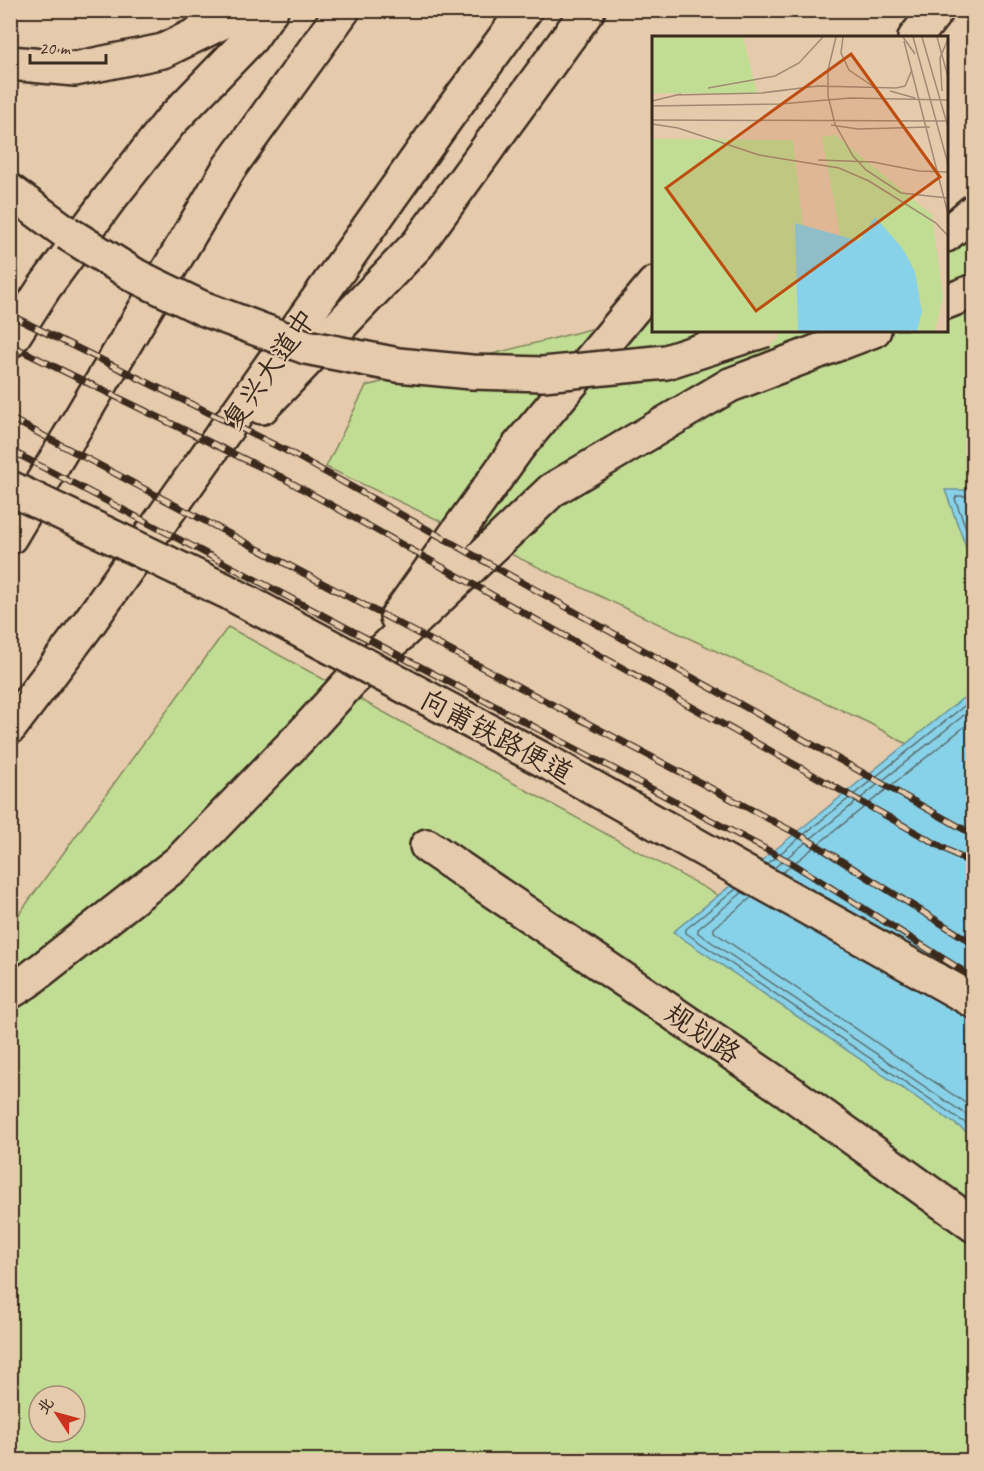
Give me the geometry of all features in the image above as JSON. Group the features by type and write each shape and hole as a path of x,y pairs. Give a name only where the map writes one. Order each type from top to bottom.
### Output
{"main road":[{"path":"10,63 75,69 163,51 249,24 273,10"},
{"name":"复兴大道中","path":"10,727 88,624 525,10"},
{"path":"184,488 418,244 588,10"},
{"path":"917,36 937,10"},
{"path":"10,537 229,168 337,20"},
{"path":"10,341 44,288 107,202 249,24"},
{"path":"10,191 67,233 136,276 202,308 306,347 398,365 471,372 543,374 566,372 666,362 759,332"},
{"path":"948,233 974,211"},
{"path":"350,682 518,447 652,286"},
{"path":"948,301 974,291"},
{"path":"10,992 26,982 180,861 350,682 552,489 730,386 869,332"},
{"name":"向莆铁路便道","path":"10,489 226,591 551,764 974,1001"},
{"name":"规划路","path":"427,846 788,1090 974,1225"}],"green space":[{"path":"973,231 973,781 869,723 326,467 366,386 652,314 652,332 948,332 948,238"},
{"path":"228,627 776,927 973,1040 973,1460 11,1460 11,925"}],"water":[{"path":"945,490 973,490 973,566"},
{"path":"973,690 973,1136 673,932"}],"railway":[{"path":"10,315 291,453 974,835"},
{"path":"10,345 283,478 974,865"},
{"path":"10,418 805,838 974,944"},
{"path":"10,450 790,862 974,978"}]}
